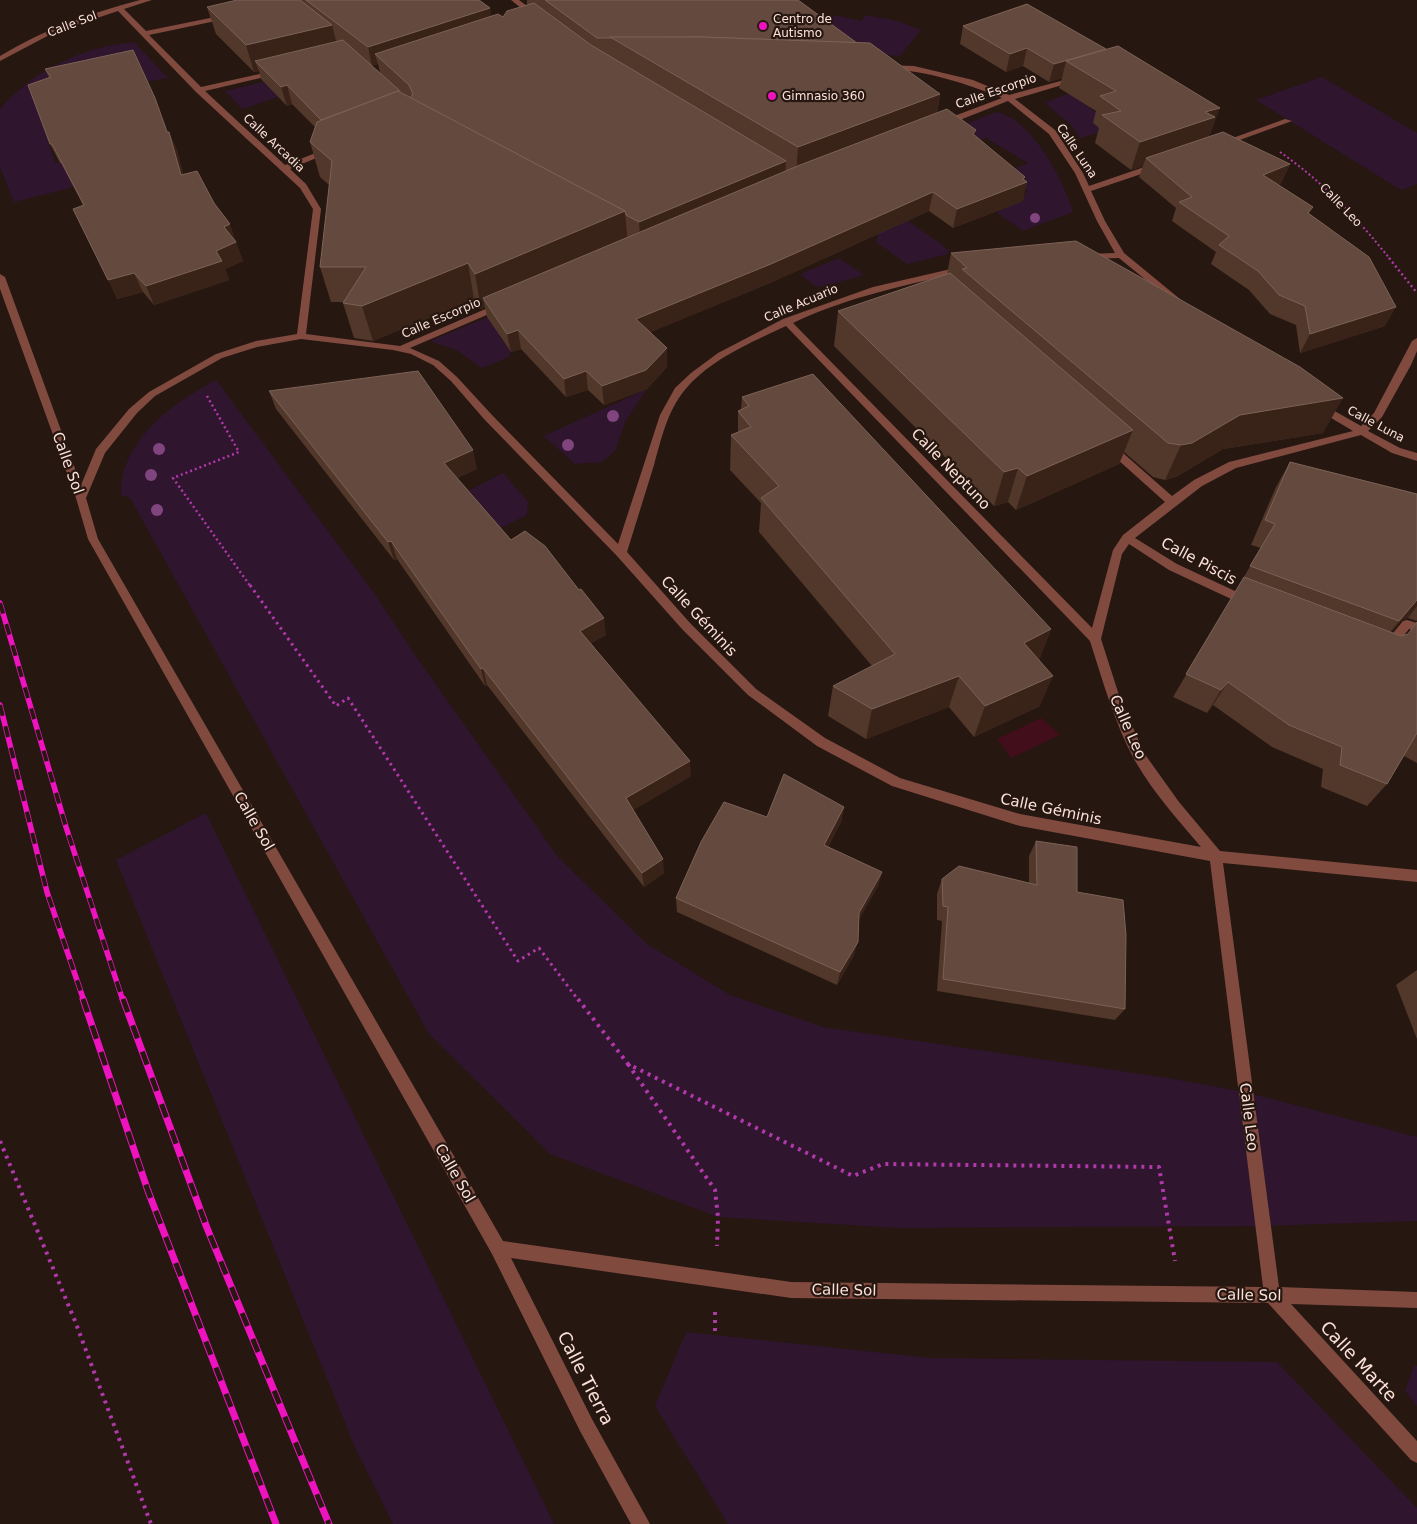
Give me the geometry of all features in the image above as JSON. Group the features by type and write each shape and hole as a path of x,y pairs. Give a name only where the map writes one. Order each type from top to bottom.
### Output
{"street":[{"name":"Calle Sol","path":"0,59 46,33 75,21 148,0"},
{"path":"515,0 544,22"},
{"name":"Calle Arcadia","path":"119,8 200,90 303,186 312,198 317,209 301,336"},
{"path":"143,34 238,14"},
{"path":"527,19 537,16"},
{"name":"Calle Luna","path":"875,67 914,68 970,82 1009,98 1052,132 1088,189 1101,221 1121,254 1188,310"},
{"path":"200,90 283,70"},
{"name":"Calle Escorpio","path":"934,126 1009,98 1080,76"},
{"path":"1215,146 1288,120"},
{"path":"283,169 336,148"},
{"path":"1088,189 1160,164"},
{"path":"1077,257 1121,254"},
{"name":"Calle Acuario","path":"621,553 660,425 674,397 695,374 719,357 786,320 854,295 915,277 977,267"},
{"name":"Calle Sol","path":"0,277 81,498 93,539 498,1248 791,1290 1272,1295 1417,1300"},
{"path":"915,277 929,290"},
{"name":"Calle Escorpio","path":"400,349 507,304"},
{"name":"Calle Neptuno","path":"786,320 1095,639"},
{"name":"Calle Géminis","path":"81,498 100,452 133,411 152,394 219,356 256,344 301,336 335,338 414,352 436,363 454,379 621,553 686,626 752,692 821,742 896,782 1020,820 1216,856 1417,876"},
{"path":"1095,639 1117,553 1127,538 1198,483 1233,465 1361,432 1378,415 1417,341"},
{"name":"Calle Luna","path":"1312,402 1396,451 1417,457"},
{"path":"1106,444 1172,502"},
{"name":"Calle Piscis","path":"1127,538 1173,567 1236,598 1264,608"},
{"path":"1373,650 1383,653 1407,624 1417,628"},
{"name":"Calle Leo","path":"1095,639 1112,695 1138,756 1174,806 1216,856 1272,1295"},
{"name":"Calle Tierra","path":"498,1248 586,1425 641,1524"},
{"name":"Calle Marte","path":"1272,1295 1417,1454"}],"path":[{"name":"Calle Leo","path":"1251,134 1287,156 1319,182 1355,218 1417,293"},
{"path":"205,393 239,452 173,478 336,706 348,698 518,962 539,948 628,1064 715,1190 718,1217 715,1335"},
{"path":"628,1064 853,1176 884,1164 1159,1167 1180,1294"},
{"path":"0,1141 75,1321 151,1524"}],"shaded area":[{"path":"834,15 861,21 866,15 898,21 921,30 900,56 801,52"},
{"path":"134,42 168,78 127,85 72,134 47,138 55,163 66,162 78,186 14,202 0,167 0,109 28,82 61,62 96,49"},
{"path":"305,72 278,97 242,109 225,91"},
{"path":"1322,77 1417,133 1417,184 1401,190 1256,100"},
{"path":"1100,80 1108,101 1089,108 1106,119 1104,131 1080,138 1070,124 1045,103"},
{"path":"996,112 1009,117 1022,126 1044,152 1062,184 1073,212 1023,231 996,212 1022,201 1018,198 1028,192 1003,173 1028,163 989,140 988,137 962,149 938,135"},
{"path":"876,199 941,244 949,251 948,254 907,264 876,242 878,234"},
{"path":"839,258 864,275 821,287 815,286 800,274"},
{"path":"537,297 499,335 511,352 509,357 482,368 456,350 430,341"},
{"path":"216,380 374,593 415,655 558,857 647,944 730,995 823,1027 1168,1078 1245,1092 1417,1137 1417,1221 1263,1226 899,1228 718,1217 550,1154 429,1034 130,498 121,495 123,475 129,457 139,441 167,412"},
{"path":"647,389 626,420 615,451 602,462 575,464 544,436"},
{"path":"503,473 528,502 527,515 492,532 460,495"},
{"path":"1041,718 1060,735 1011,758 997,739"},
{"path":"206,813 554,1524 393,1524 354,1445 116,860"},
{"path":"686,1332 930,1358 1277,1362 1417,1508 1417,1524 728,1524 655,1406"},
{"path":"1414,1366 1417,1366 1417,1406 1405,1391"}],"building":[{"path":"237,0 300,0 332,25 246,45 207,7"},
{"path":"306,0 479,0 490,8 368,47"},
{"path":"545,0 798,0 857,43 701,37 597,38"},
{"path":"534,3 591,45 786,161 639,222 626,215 625,211 410,98 413,94 409,85 375,54 498,14 503,17 507,11"},
{"path":"1027,4 1106,49 1054,64 1027,48 1010,54 963,26"},
{"path":"610,37 701,37 870,43 940,94 798,147"},
{"path":"343,40 400,92 398,91 321,120 287,85 281,87 255,61"},
{"path":"1118,46 1220,108 1205,112 1215,117 1140,142 1102,115 1121,111 1100,96 1116,91 1066,61"},
{"path":"133,50 155,98 167,132 169,132 181,175 197,171 214,203 230,224 224,227 236,242 216,251 222,261 146,286 134,273 108,280 73,209 84,205 52,144 50,144 28,85 51,77 45,69"},
{"path":"398,91 625,211 475,274 468,263 362,306 343,303 366,267 320,267 332,161 310,142 317,122"},
{"path":"947,109 976,130 973,134 1025,177 1023,179 1027,182 957,209 933,192 771,264 636,319 667,348 646,370 602,386 586,371 564,379 518,330 507,334 483,298 800,165"},
{"path":"1223,132 1290,164 1263,175 1313,207 1308,213 1369,257 1396,307 1310,334 1305,306 1279,295 1258,271 1219,245 1229,236 1179,202 1192,197 1146,158"},
{"path":"1076,241 1300,367 1343,398 1240,415 1192,443 1181,445 1168,443 962,269 967,268 951,253"},
{"path":"950,273 1133,430 1027,476 1018,468 1004,472 838,311"},
{"path":"418,371 473,450 444,463 511,540 525,531 545,546 579,590 581,589 604,618 580,631 690,761 626,798 663,859 642,873 483,668 481,669 391,541 388,542 269,391"},
{"path":"813,374 1051,629 1024,643 1053,676 985,706 959,676 872,709 833,686 895,654 761,498 779,486 731,435 751,427 738,411 749,406 742,397"},
{"path":"1290,462 1417,494 1417,600 1399,621 1250,566 1275,524 1265,520"},
{"path":"1244,577 1401,636 1408,634 1417,622 1417,733 1387,784 1340,765 1342,747 1289,725 1228,682 1221,690 1186,674"},
{"path":"784,774 844,807 824,845 882,872 859,913 858,942 840,972 676,898 701,842 724,802 767,817"},
{"path":"1036,841 1077,847 1077,892 1123,900 1126,935 1125,1009 943,979 948,907 943,906 942,879 959,866 1037,885"}],"railway":[{"path":"0,603 66,827 123,1001"},
{"path":"0,705 47,892 84,1001"},
{"path":"83,999 148,1191 276,1524"},
{"path":"123,999 207,1228 329,1524"}],"place":[{"name":"Centro de Autismo","path":"763,26"},
{"name":"Gimnasio 360","path":"772,96"}]}
